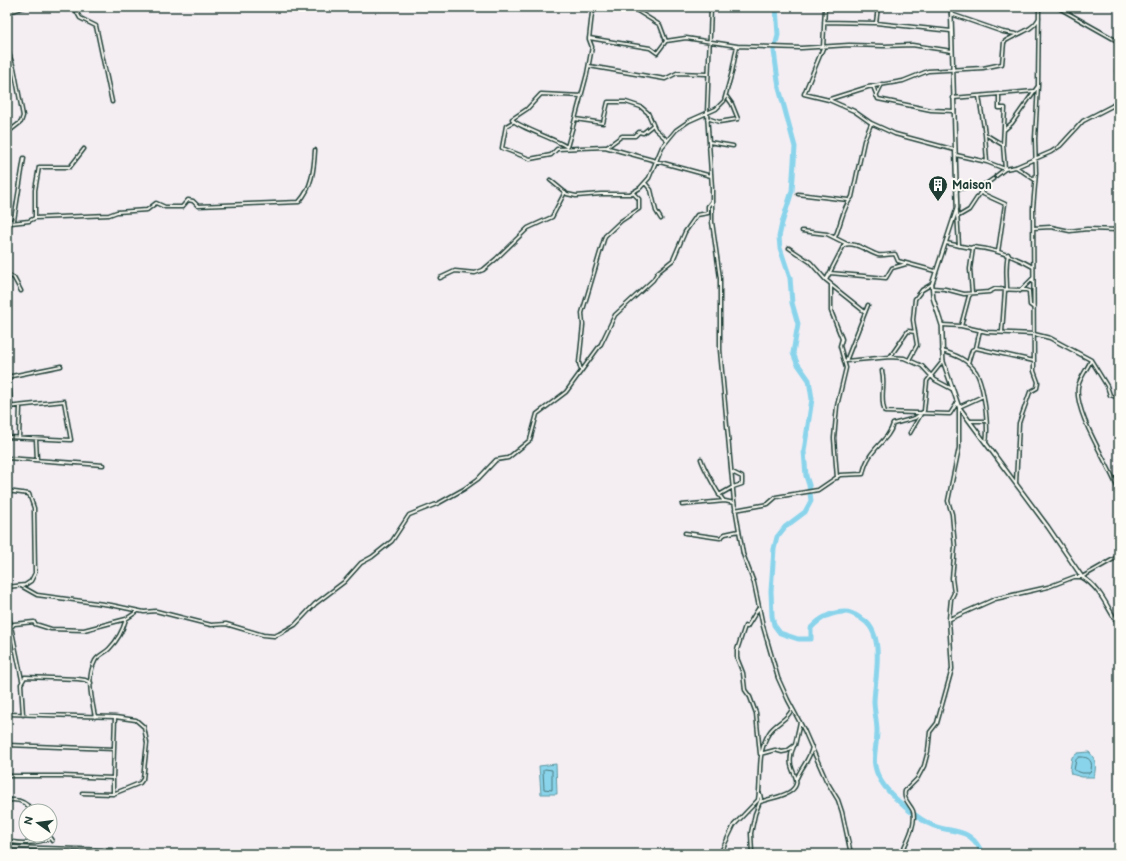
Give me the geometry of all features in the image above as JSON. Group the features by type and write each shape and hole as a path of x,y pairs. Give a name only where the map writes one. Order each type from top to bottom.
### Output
{"street":[{"path":"7,13 24,7"},
{"path":"74,7 80,18 96,26 112,102"},
{"path":"568,147 589,66 592,48 589,38 592,13 598,7"},
{"path":"631,7 660,25 666,41"},
{"path":"710,7 707,118 711,176 712,222 720,278 720,350 735,510 743,554 757,594 774,666 826,780 838,800 851,854"},
{"path":"825,7 823,48 804,94 829,100 854,111 871,124 908,138 955,150"},
{"path":"876,23 878,7"},
{"path":"951,7 959,246"},
{"path":"1016,483 1020,416 1030,392 1037,388 1038,382 1034,371 1033,228 1036,180 1035,139 1038,85 1039,7"},
{"path":"1057,7 1118,41 1119,52"},
{"path":"951,14 1003,32 1019,34"},
{"path":"829,100 873,86 903,81 928,71 982,68 1002,64 1004,42 1035,25 1040,14"},
{"path":"824,22 876,23 951,31"},
{"path":"589,38 650,48 657,53 666,41 686,38 737,46 823,48 849,45 912,45 952,51"},
{"path":"550,180 565,192 576,196 630,194 633,192 645,183 667,140 681,125 716,109 726,96 737,46"},
{"path":"7,48 14,68 23,116 21,122 7,133"},
{"path":"1119,60 1117,71 1119,76"},
{"path":"589,66 665,79 677,73 707,74"},
{"path":"876,96 882,84"},
{"path":"1004,131 1012,124 1038,85"},
{"path":"873,86 878,100 931,110 954,111"},
{"path":"953,98 1034,92"},
{"path":"514,122 512,119 527,109 541,94 582,96"},
{"path":"999,95 999,108 1005,108 1003,145 1005,169"},
{"path":"707,118 719,122 738,119 732,104 726,96"},
{"path":"979,96 985,134 986,162"},
{"path":"996,176 1005,169 1016,167 1036,159 1060,146 1083,121 1112,106 1119,100"},
{"path":"576,119 603,123 608,102 626,102 641,107 648,113 654,129 667,140"},
{"path":"568,147 514,122 506,126 502,148 530,159 551,155 557,149 568,147 607,148 657,160 711,176"},
{"path":"835,237 848,200 852,197 864,141 871,124"},
{"path":"607,148 622,136 635,136 639,132 643,133 653,125"},
{"path":"985,134 1003,145"},
{"path":"709,142 734,146"},
{"path":"35,218 35,190 39,167 70,167 84,149"},
{"path":"7,223 29,221 35,218 109,215 122,211 147,210 156,203 165,206 182,207 188,200 193,201 198,206 299,202 305,196 312,177 315,150"},
{"path":"956,155 986,162 1005,169"},
{"path":"10,223 14,220 24,158"},
{"path":"1016,167 1036,180"},
{"path":"957,217 969,210 986,184 993,179"},
{"path":"645,183 651,190 656,211 661,219"},
{"path":"957,189 986,184"},
{"path":"440,278 455,271 475,273 482,270 496,259 528,228 552,217 565,192"},
{"path":"581,370 579,363 583,325 582,312 604,236 621,221 639,209 639,199 633,192"},
{"path":"981,193 1005,205 998,252"},
{"path":"798,194 848,200"},
{"path":"21,586 37,595 111,605 138,611 156,611 211,625 226,624 263,635 274,636 279,634 294,625 316,604 344,582 361,563 372,557 392,541 410,514 439,503 464,489 478,479 496,460 508,458 530,440 537,414 566,392 601,344 615,315 654,280 658,272 673,260 685,232 697,215 708,213 708,206 712,200"},
{"path":"957,211 935,271 932,284 934,298 942,325 943,360 957,403 1016,483 1082,577 1090,582 1105,600 1113,617 1119,625"},
{"path":"1033,228 1051,227 1070,231 1119,230"},
{"path":"802,231 835,237 847,244 866,248 880,255 895,254 898,262 935,271"},
{"path":"946,243 1008,254 1034,267"},
{"path":"826,280 844,245 847,244"},
{"path":"961,326 969,296 972,293 970,269 973,247"},
{"path":"789,248 810,262 826,280 865,312"},
{"path":"1002,332 1006,290 1005,267 1008,254"},
{"path":"830,274 886,278 892,268 907,264"},
{"path":"7,274 14,278 21,291"},
{"path":"1020,291 1022,287 1034,278"},
{"path":"831,284 831,311 842,339 840,346 846,361"},
{"path":"909,360 917,345 912,320 915,299 922,290 932,284"},
{"path":"932,288 943,288 958,293 989,292 995,289 1029,291 1030,305 1034,308"},
{"path":"837,478 834,438 837,406 846,368 846,361 868,305"},
{"path":"942,325 961,326 980,330 1034,334 1054,340 1091,360 1107,386 1110,396 1119,398"},
{"path":"968,363 972,350 976,348 980,330"},
{"path":"890,357 908,331 915,332"},
{"path":"976,348 1034,361"},
{"path":"942,351 961,357 976,372 983,396 986,421 986,442"},
{"path":"846,361 890,357 909,360 922,366 930,376 952,389"},
{"path":"910,433 924,411 926,388 930,376 943,360"},
{"path":"1091,360 1079,384 1079,398 1088,424 1116,482 1119,492"},
{"path":"10,407 8,377 60,366"},
{"path":"882,371 884,380 881,401 885,412 950,414 957,403"},
{"path":"959,407 983,396"},
{"path":"7,407 64,401 71,440 7,437"},
{"path":"19,438 20,406"},
{"path":"901,854 913,821 913,812 906,800 905,791 917,778 924,766 928,751 930,732 937,723 952,669 949,619 951,599 954,592 952,578 955,547 952,514 948,501 959,448 959,407"},
{"path":"735,510 768,504 776,497 818,490 840,475 863,474 865,464 870,454 891,431 893,424 915,418 922,413"},
{"path":"970,421 986,421"},
{"path":"36,438 37,460"},
{"path":"7,458 103,464"},
{"path":"701,459 703,467 711,477 719,495 725,501"},
{"path":"719,495 732,487 742,484 742,477 732,472"},
{"path":"7,491 29,494 34,508 35,573 31,581 21,586 7,587"},
{"path":"682,505 725,501 734,503"},
{"path":"685,533 720,538 725,534 739,531"},
{"path":"949,619 996,599 1048,587 1074,577 1082,577 1119,556"},
{"path":"7,607 22,680 23,715"},
{"path":"720,854 734,825 758,800 760,754 756,713 750,697 745,690 743,673 736,658 736,650 745,626 747,627 759,607"},
{"path":"7,632 14,624 30,621 46,628 74,631 126,619 138,611"},
{"path":"1113,617 1119,617"},
{"path":"95,717 91,670 95,660 110,648 122,632 126,619"},
{"path":"22,680 24,677 30,676 56,677 85,680 91,683"},
{"path":"760,754 770,731 790,714 792,708"},
{"path":"7,714 115,718 136,720 144,727 147,749 143,779 140,783 113,794 82,793"},
{"path":"113,794 115,718"},
{"path":"797,778 791,766 792,752 800,721"},
{"path":"7,745 114,749"},
{"path":"760,754 775,750 782,752 787,751 795,745"},
{"path":"760,802 791,791 796,784 800,769 808,759 812,747"},
{"path":"7,776 113,778"},
{"path":"752,854 751,833 761,799 759,793"},
{"path":"7,801 18,800 25,803"},
{"path":"7,840 18,842"},
{"path":"7,847 112,850"}],"water":[{"path":"1089,752 1095,764 1094,777 1082,777 1071,774 1070,770 1072,757 1078,753"},
{"path":"556,764 557,794 541,794 539,766"}],"waterway":[{"path":"776,7 778,35 774,51 779,88 795,147 792,191 779,237 780,248 790,278 792,303 798,324 793,353 797,363 809,380 812,399 804,451 806,476 811,501 805,512 785,527 777,537 774,549 771,591 772,616 774,625 780,633 798,639 811,639 811,628 818,621 830,614 848,612 862,619 869,626 874,634 877,645 877,668 874,701 877,731 874,762 877,774 890,793 912,813 934,826 966,834 976,842 980,849 979,854"}],"place":[{"name":"Maison","path":"938,202"}]}
